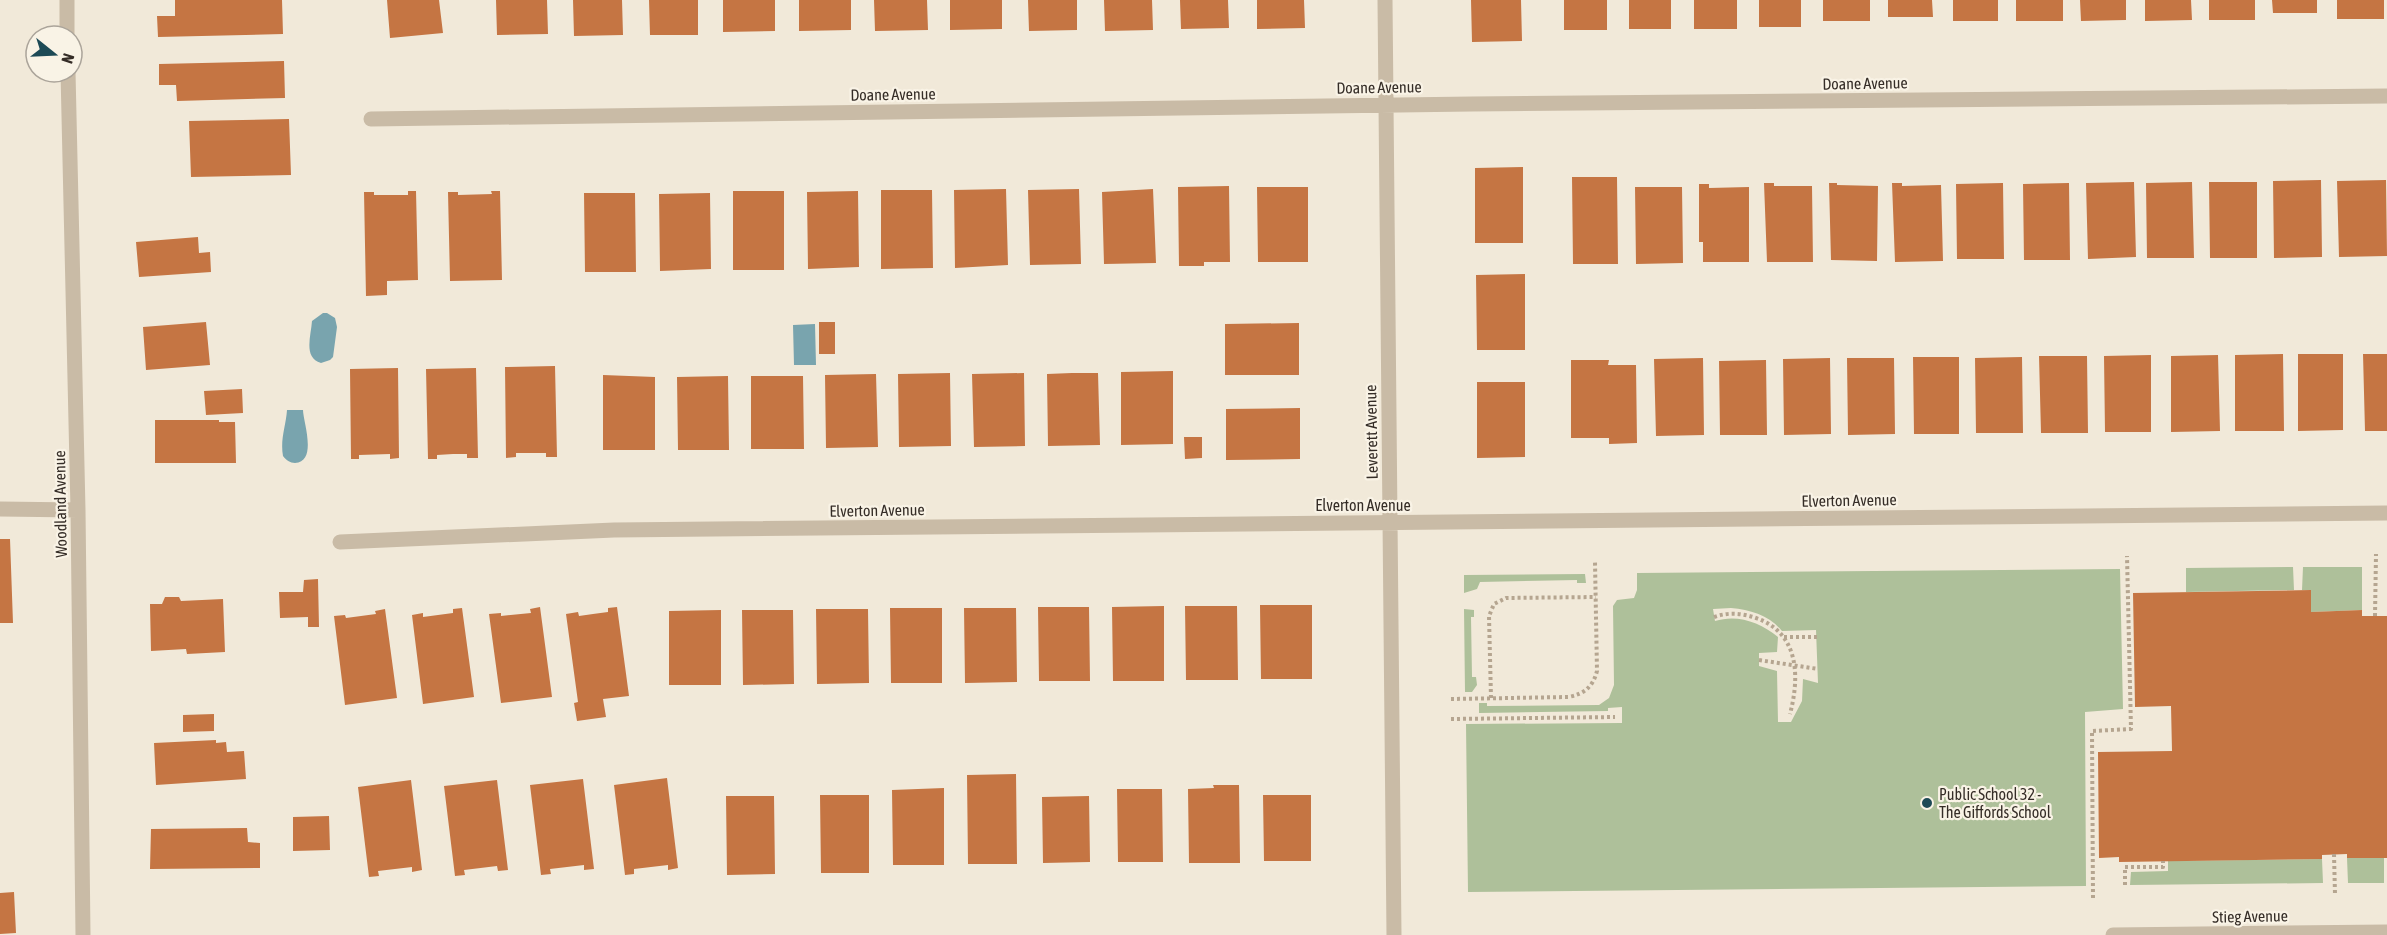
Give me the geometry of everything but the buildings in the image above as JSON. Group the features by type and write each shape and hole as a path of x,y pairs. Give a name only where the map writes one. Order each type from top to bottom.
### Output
{"street":[{"path":"67,0 68,24"},
{"name":"Leverett Avenue","path":"1384,0 1394,935"},
{"name":"Woodland Avenue","path":"68,84 78,510 83,935"},
{"name":"Doane Avenue","path":"371,119 1385,105 2387,96"},
{"path":"0,509 78,510"},
{"name":"Elverton Avenue","path":"340,542 614,531 2387,513"},
{"name":"Stieg Avenue","path":"2113,935 2387,932"}],"path":[{"path":"2375,616 2376,554"},
{"path":"2093,898 2092,731 2131,729 2127,556"},
{"path":"1451,699 1568,697 1585,692 1592,685 1597,671 1595,562"},
{"path":"1491,698 1489,616 1494,604 1506,598 1596,597"},
{"path":"1714,617 1731,614 1753,617 1765,622 1788,643 1794,665 1796,692 1790,714"},
{"path":"1783,637 1817,637"},
{"path":"1759,660 1818,669"},
{"path":"1451,719 1615,717"},
{"path":"2334,854 2335,894"},
{"path":"2125,885 2125,867 2163,867 2163,861"}],"green space":[{"path":"2293,567 2294,590 2186,592 2186,568"},
{"path":"2303,567 2362,567 2362,610 2311,612 2311,590 2302,590"},
{"name":"Public School 32 - The Giffords School","path":"2120,569 2123,709 2085,712 2086,886 1468,892 1466,724 1622,723 1622,707 1608,708 1608,711 1479,713 1479,703 1487,703 1487,706 1599,705 1609,698 1614,685 1613,606 1617,600 1634,598 1637,590 1637,573","holes":["1731,608 1765,617 1782,631 1816,630 1818,683 1803,679 1802,701 1791,722 1778,722 1777,671 1759,666 1759,653 1777,652 1778,637 1764,627 1748,621 1732,618 1715,621 1713,609"]},
{"path":"1585,574 1586,583 1577,583 1577,580 1480,582 1477,589 1464,593 1464,575"},
{"path":"1464,609 1474,610 1474,617 1471,617 1472,677 1476,677 1477,685 1472,692 1465,692"},
{"path":"2347,858 2384,858 2384,883 2348,883"},
{"path":"2322,859 2323,883 2130,885 2131,872 2168,871 2168,861"}],"water":[{"path":"323,313 335,318 337,327 333,357 321,363 312,356 309,346 312,321"},
{"path":"815,324 816,365 794,365 793,325"},
{"path":"287,410 303,410 307,431 306,456 302,461 295,463 283,456 282,450"}],"place":[{"name":"Public School 32 - The Giffords School","path":"1927,803"}]}
